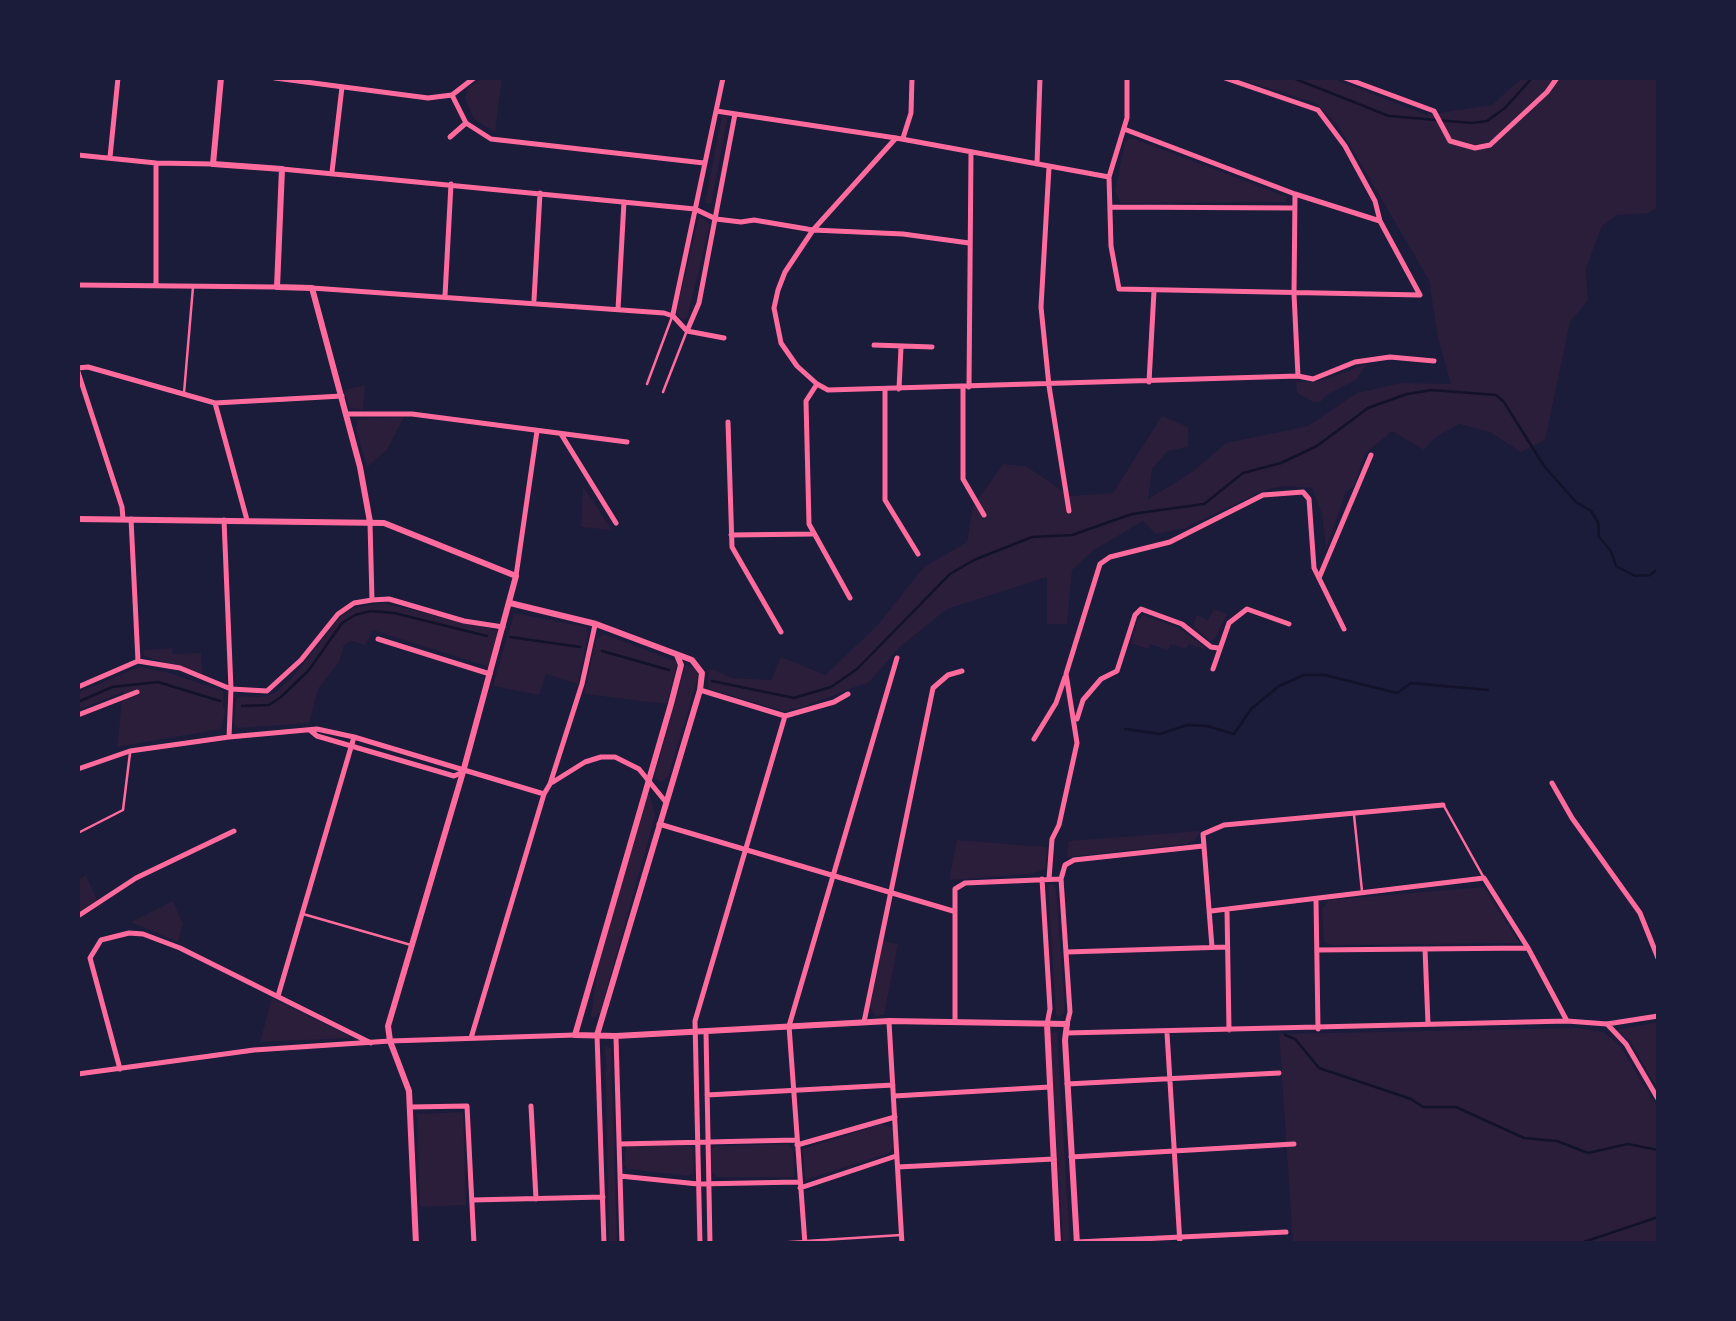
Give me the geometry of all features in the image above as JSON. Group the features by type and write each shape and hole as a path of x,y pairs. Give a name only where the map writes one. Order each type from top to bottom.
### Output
{"street":[{"path":"110,157 118,78"},
{"path":"212,164 222,78"},
{"path":"276,78 428,98 452,96 474,78"},
{"path":"673,316 723,78"},
{"path":"912,78 911,113 899,138 813,230 785,272 774,308 775,323 787,354 828,390 1298,376 1313,379 1355,362 1390,356 1434,361"},
{"path":"1037,164 1040,78"},
{"path":"1127,78 1127,118 1109,177 1111,246 1119,289 1420,294 1380,221 1376,200 1318,110 1225,78"},
{"path":"1345,78 1434,111 1450,141 1476,148 1490,145 1557,78"},
{"path":"332,172 342,86"},
{"path":"452,96 466,123 491,139 704,163"},
{"path":"716,111 899,138 1109,177"},
{"path":"687,331 699,303 735,114"},
{"path":"450,136 466,123"},
{"path":"1124,129 1380,221"},
{"path":"971,153 963,479 984,515"},
{"path":"78,155 332,172 695,209 716,219 740,222 754,220 813,230 903,234 970,243"},
{"path":"156,163 156,285"},
{"path":"1048,167 1041,307 1048,386 1069,511"},
{"path":"276,287 282,169"},
{"path":"445,296 451,184"},
{"path":"534,302 540,194"},
{"path":"1296,194 1294,294 1298,376"},
{"path":"618,308 624,202"},
{"path":"1111,206 1295,208"},
{"path":"78,286 312,288 618,308 673,316 687,331 724,338"},
{"path":"312,288 342,396 370,522 372,600"},
{"path":"1149,382 1154,291"},
{"path":"874,345 932,347"},
{"path":"899,389 902,346"},
{"path":"138,661 127,519 78,370 88,366 216,402 342,396"},
{"path":"817,384 806,401 809,524 850,598"},
{"path":"884,389 885,500 918,554"},
{"path":"216,402 247,520"},
{"path":"345,414 412,414 627,442"},
{"path":"728,422 732,547 781,632"},
{"path":"416,1244 409,1091 388,1026 510,603 537,431"},
{"path":"562,434 616,523"},
{"path":"1320,578 1372,455"},
{"path":"1034,740 1056,704 1100,564 1110,557 1170,542 1263,494 1304,492 1309,498 1314,568 1344,629"},
{"path":"78,520 370,522 399,528 516,576"},
{"path":"224,520 231,689 229,737"},
{"path":"731,535 813,534"},
{"path":"78,686 138,661 180,668 231,689 267,691 301,660 338,614 354,603 372,600 389,600 464,621 503,627"},
{"path":"510,603 596,624 699,665 700,690 597,1035 604,1244"},
{"path":"1076,722 1083,700 1100,679 1117,671 1135,615 1142,609 1182,624 1218,648"},
{"path":"1213,670 1230,623 1247,610 1289,624"},
{"path":"471,1038 544,794 582,684 596,624"},
{"path":"378,639 490,674"},
{"path":"575,1035 681,665 676,655"},
{"path":"805,1242 789,1026 897,658"},
{"path":"864,1022 933,688 948,675 962,671"},
{"path":"1058,1244 1047,1024 1050,1009 1046,879 1052,840 1074,763 1076,722 1066,674"},
{"path":"700,690 786,716 848,694"},
{"path":"78,714 136,692"},
{"path":"700,1244 694,1032 786,716"},
{"path":"311,731 454,776 464,772"},
{"path":"78,769 130,751 229,737 330,731 544,794"},
{"path":"278,996 354,737"},
{"path":"550,784 585,762 601,757 639,768 665,801"},
{"path":"1552,783 1572,818 1640,913 1658,958"},
{"path":"1212,947 1203,834 1224,825 1443,805"},
{"path":"659,824 953,911"},
{"path":"78,916 136,878 234,831"},
{"path":"1203,846 1074,860 1065,864 1060,878 1070,1012 1066,1033 1067,1084 1077,1243 1286,1232"},
{"path":"955,1020 953,893 962,883 1060,878"},
{"path":"1210,912 1484,878 1528,948 1567,1022"},
{"path":"1316,899 1318,1029"},
{"path":"1227,910 1229,1030"},
{"path":"120,1069 90,958 101,940 129,933 144,934 372,1044"},
{"path":"1066,952 1227,946"},
{"path":"1317,950 1528,948"},
{"path":"1425,949 1428,1024"},
{"path":"1066,1033 1606,1024 1658,1016"},
{"path":"78,1074 254,1050 390,1040 616,1036 889,1020 1067,1024"},
{"path":"889,1020 902,1244"},
{"path":"1606,1024 1626,1044 1658,1098"},
{"path":"706,1032 710,1244"},
{"path":"1167,1032 1179,1240"},
{"path":"616,1036 622,1244"},
{"path":"1067,1084 1279,1073"},
{"path":"707,1095 893,1086"},
{"path":"894,1096 1050,1086"},
{"path":"411,1107 467,1106 474,1244"},
{"path":"532,1106 536,1199"},
{"path":"619,1144 797,1142 895,1117"},
{"path":"1071,1157 1294,1144"},
{"path":"620,1176 698,1184 799,1185 897,1156"},
{"path":"898,1166 1054,1159"},
{"path":"472,1200 603,1197"}],"lane":[{"path":"184,394 193,287"},
{"path":"647,384 673,316"},
{"path":"663,392 687,331"},
{"path":"78,834 123,810 130,751"},
{"path":"1443,805 1484,878"},
{"path":"1354,813 1362,892"},
{"path":"302,914 412,945"},
{"path":"759,1244 901,1235"}],"shaded area":[{"path":"482,78 502,78 495,132 474,119 465,99 468,88"},
{"path":"1237,78 1332,78 1426,115 1492,105 1522,78 1658,78 1658,208 1647,213 1617,215 1602,226 1586,268 1588,300 1570,322 1545,440 1521,452 1490,432 1459,424 1434,438 1424,450 1392,431 1365,454 1354,486 1346,491 1326,549 1322,514 1312,488 1284,486 1265,490 1185,528 1156,534 1143,521 1094,550 1072,570 1067,624 1047,624 1047,577 947,609 901,646 869,682 805,706 784,711 708,689 709,668 732,678 771,680 781,657 825,675 877,626 923,568 967,542 973,507 1003,464 1026,466 1070,496 1113,493 1162,416 1188,427 1188,447 1168,451 1152,469 1148,499 1191,473 1226,443 1308,426 1357,393 1402,383 1451,384 1438,338 1429,280 1338,125 1315,103"},
{"path":"722,115 728,116 711,204 705,203"},
{"path":"1129,139 1287,197 1286,202 1121,203 1115,191 1125,142"},
{"path":"699,216 710,224 687,318 682,319 676,314"},
{"path":"1367,364 1356,380 1320,402 1297,393 1296,382 1320,381"},
{"path":"365,385 363,410 350,408 344,390"},
{"path":"404,417 387,450 367,467 356,429 358,419"},
{"path":"583,487 612,530 581,527"},
{"path":"383,603 499,631 489,667 373,630 365,645 351,641 344,645 339,662 318,689 309,723 239,728 234,724 240,696 275,693 294,676 339,618 353,608"},
{"path":"1214,609 1227,614 1215,639 1210,641 1193,626 1197,615 1208,620"},
{"path":"514,613 586,627 578,684 546,674 539,695 493,686"},
{"path":"1143,615 1179,628 1208,650 1189,644 1186,649 1171,644 1168,650 1150,644 1148,649 1131,643"},
{"path":"604,634 677,662 667,704 584,694 596,639"},
{"path":"172,648 173,654 201,653 202,674 144,656 144,650"},
{"path":"686,663 698,672 697,681 668,777 661,782 654,778"},
{"path":"139,667 223,691 226,709 221,729 117,747 123,692 78,710 78,693"},
{"path":"646,795 650,795 655,816 600,1013 593,1018 598,964"},
{"path":"1200,831 1195,840 1186,844 1067,857 1069,841"},
{"path":"957,840 1047,847 1045,869 1032,874 949,880"},
{"path":"86,875 97,900 78,913 78,880"},
{"path":"1053,884 1065,1012 1059,1017 1048,885"},
{"path":"1484,887 1519,943 1324,942 1322,909 1329,900"},
{"path":"173,901 183,924 178,942 131,922"},
{"path":"883,941 898,944 884,1015 875,1016 870,1008"},
{"path":"272,998 349,1036 351,1038 260,1042"},
{"path":"1658,1022 1658,1090 1630,1041 1616,1030"},
{"path":"1579,1028 1604,1032 1620,1046 1658,1108 1658,1243 1293,1243 1279,1034"},
{"path":"1057,1032 1070,1243 1063,1243 1050,1033"},
{"path":"605,1045 611,1049 617,1243 609,1243"},
{"path":"463,1112 466,1205 420,1207 417,1114"},
{"path":"882,1124 892,1128 893,1148 889,1153 805,1180 803,1149"},
{"path":"789,1144 793,1150 794,1177 716,1177 712,1172 715,1146"},
{"path":"690,1145 693,1173 688,1176 627,1169 624,1165 626,1146"}],"waterway":[{"path":"1293,78 1389,116 1472,123 1487,121 1505,108 1532,78"},
{"path":"712,681 794,698 831,687 857,669 950,574 974,560 1032,537 1072,535 1132,514 1204,504 1243,473 1281,463 1317,446 1368,408 1432,390 1496,395 1544,466 1576,502 1591,511 1598,522 1599,537 1611,551 1616,566 1635,576 1650,575 1658,569"},
{"path":"242,706 269,705 281,697 309,670 342,623 355,615 371,611 394,613 487,636"},
{"path":"510,637 580,647"},
{"path":"602,651 669,670"},
{"path":"1125,729 1160,734 1187,725 1234,734 1251,709 1279,686 1304,675 1325,675 1397,693 1411,683 1488,690"},
{"path":"78,702 112,687 158,682 220,701"},
{"path":"1285,1035 1295,1039 1319,1068 1411,1099 1423,1107 1456,1107 1524,1138 1557,1141 1588,1153 1628,1144 1658,1150"},
{"path":"1578,1244 1658,1217"}]}
